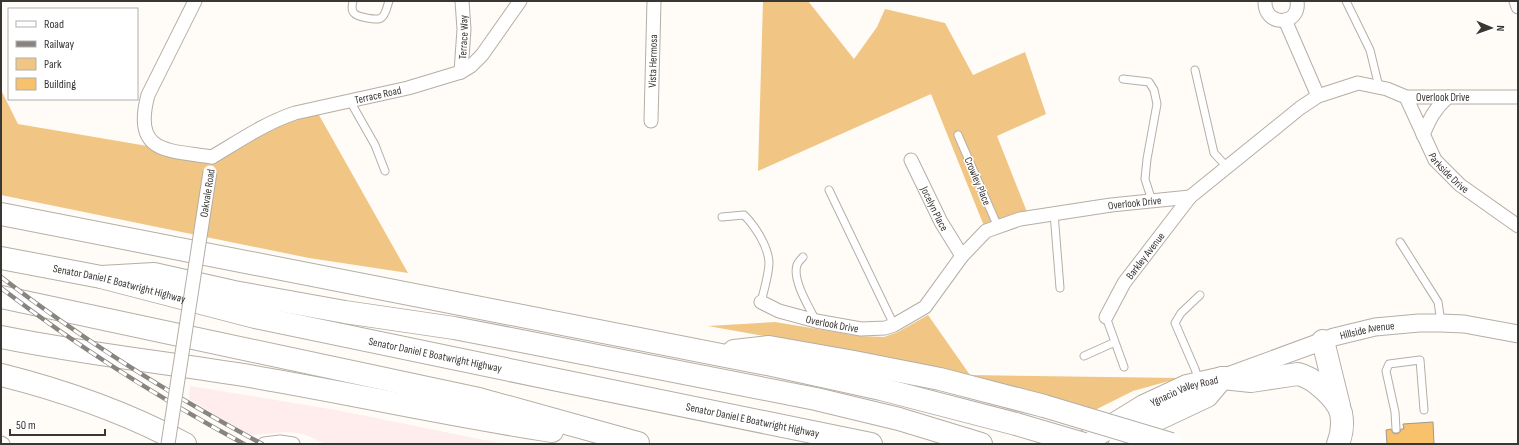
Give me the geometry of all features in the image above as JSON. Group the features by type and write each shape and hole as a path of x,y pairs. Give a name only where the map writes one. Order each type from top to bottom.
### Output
{"highway":[{"path":"1,214 717,354 881,389 1016,424 1083,444"},
{"name":"Senator Daniel E Boatwright Highway","path":"1,258 101,277 263,318 545,378 865,443"},
{"path":"101,277 154,274 234,292 345,312 454,328 823,400 900,419 982,444"},
{"path":"1,297 479,399 640,444"},
{"path":"1,337 86,353 300,385 473,419 640,444"},
{"path":"1323,341 1340,412 1342,433 1338,444"},
{"path":"717,354 769,347 940,379 1044,406 1171,444"},
{"path":"1223,378 1252,381 1298,374 1304,375 1314,380 1330,395 1340,412"},
{"path":"1,375 37,384 132,418 185,444"},
{"name":"Ygnacio Valley Road","path":"1083,444 1144,406 1187,386 1223,378"},
{"name":"Ygnacio Valley Road","path":"1120,444 1156,420 1207,396 1223,378"},
{"path":"1,391 33,398 82,413 159,444"}],"street":[{"name":"Oakvale Road","path":"168,444 212,157 166,150 155,146 147,136 144,126 143,112 148,96 195,1"},
{"name":"Terrace Way","path":"461,72 464,29 462,1"},
{"name":"Terrace Road","path":"212,157 279,118 295,113 408,88 461,72 472,66 482,55 520,1"},
{"name":"Vista Hermosa","path":"651,121 654,1"},
{"path":"1266,1 1265,6 1270,16 1274,19 1285,20 1294,14 1297,9 1297,1"},
{"path":"1516,1 1518,7"},
{"path":"1285,20 1318,96"},
{"name":"Overlook Drive","path":"761,302 779,311 816,321 861,329 885,328 894,325 925,307 962,256 986,231 1020,218 1112,205 1190,197 1300,108 1318,96 1358,83 1387,89 1406,97 1518,97"},
{"name":"Parkside Drive","path":"1406,97 1435,160 1460,185 1518,226"},
{"path":"1423,135 1432,115 1440,103 1448,97"},
{"name":"Jocelyn Place","path":"911,160 941,222 962,256"},
{"name":"Barkley Avenue","path":"1106,317 1124,283 1190,197"},
{"name":"Hillside Avenue","path":"1223,378 1347,333 1376,327 1419,323 1464,324 1518,334"},
{"path":"264,444 280,442 293,444"}],"lane":[{"path":"353,1 353,13 379,19 383,18 385,14 388,1"},
{"path":"1346,1 1370,50 1379,87"},
{"path":"1194,70 1214,153 1227,167"},
{"path":"1123,79 1149,82 1154,90 1157,104 1147,158 1145,179 1152,201"},
{"path":"350,101 375,145 385,171"},
{"name":"Crowley Place","path":"958,135 998,227"},
{"path":"829,190 894,325"},
{"path":"1054,213 1060,288"},
{"path":"722,218 744,215 752,223 760,238 769,262 761,302"},
{"path":"1400,242 1438,302 1441,323"},
{"path":"803,257 797,265 797,279 816,321"},
{"path":"1200,295 1181,313 1175,323 1200,383"},
{"path":"1106,317 1124,367"},
{"path":"1084,356 1115,342"},
{"path":"1396,429 1396,412 1386,371 1389,364 1420,360 1424,410"}],"shaded area":[{"path":"190,386 336,410 504,444 326,444 304,434 289,432 249,435 189,399"}],"green space":[{"path":"763,1 808,1 854,59 877,27 885,9 945,23 973,75 1025,52 1046,114 997,136 1029,217 986,231 931,94 758,171"},
{"path":"1,90 18,124 212,157 315,108 408,273 309,258 1,195"},
{"path":"928,315 970,375 872,355 708,326 775,322 859,336 884,337 898,332"},
{"path":"970,375 1180,378 1133,391 1095,410 1033,391"}],"building":[{"path":"1433,422 1434,444 1387,444 1386,430 1391,429 1393,433 1397,434 1401,429 1404,429 1403,424"}],"railway":[{"path":"1,277 64,323 128,366 194,406 262,444"},
{"path":"1,288 60,331 120,371 181,409 244,444"}]}
